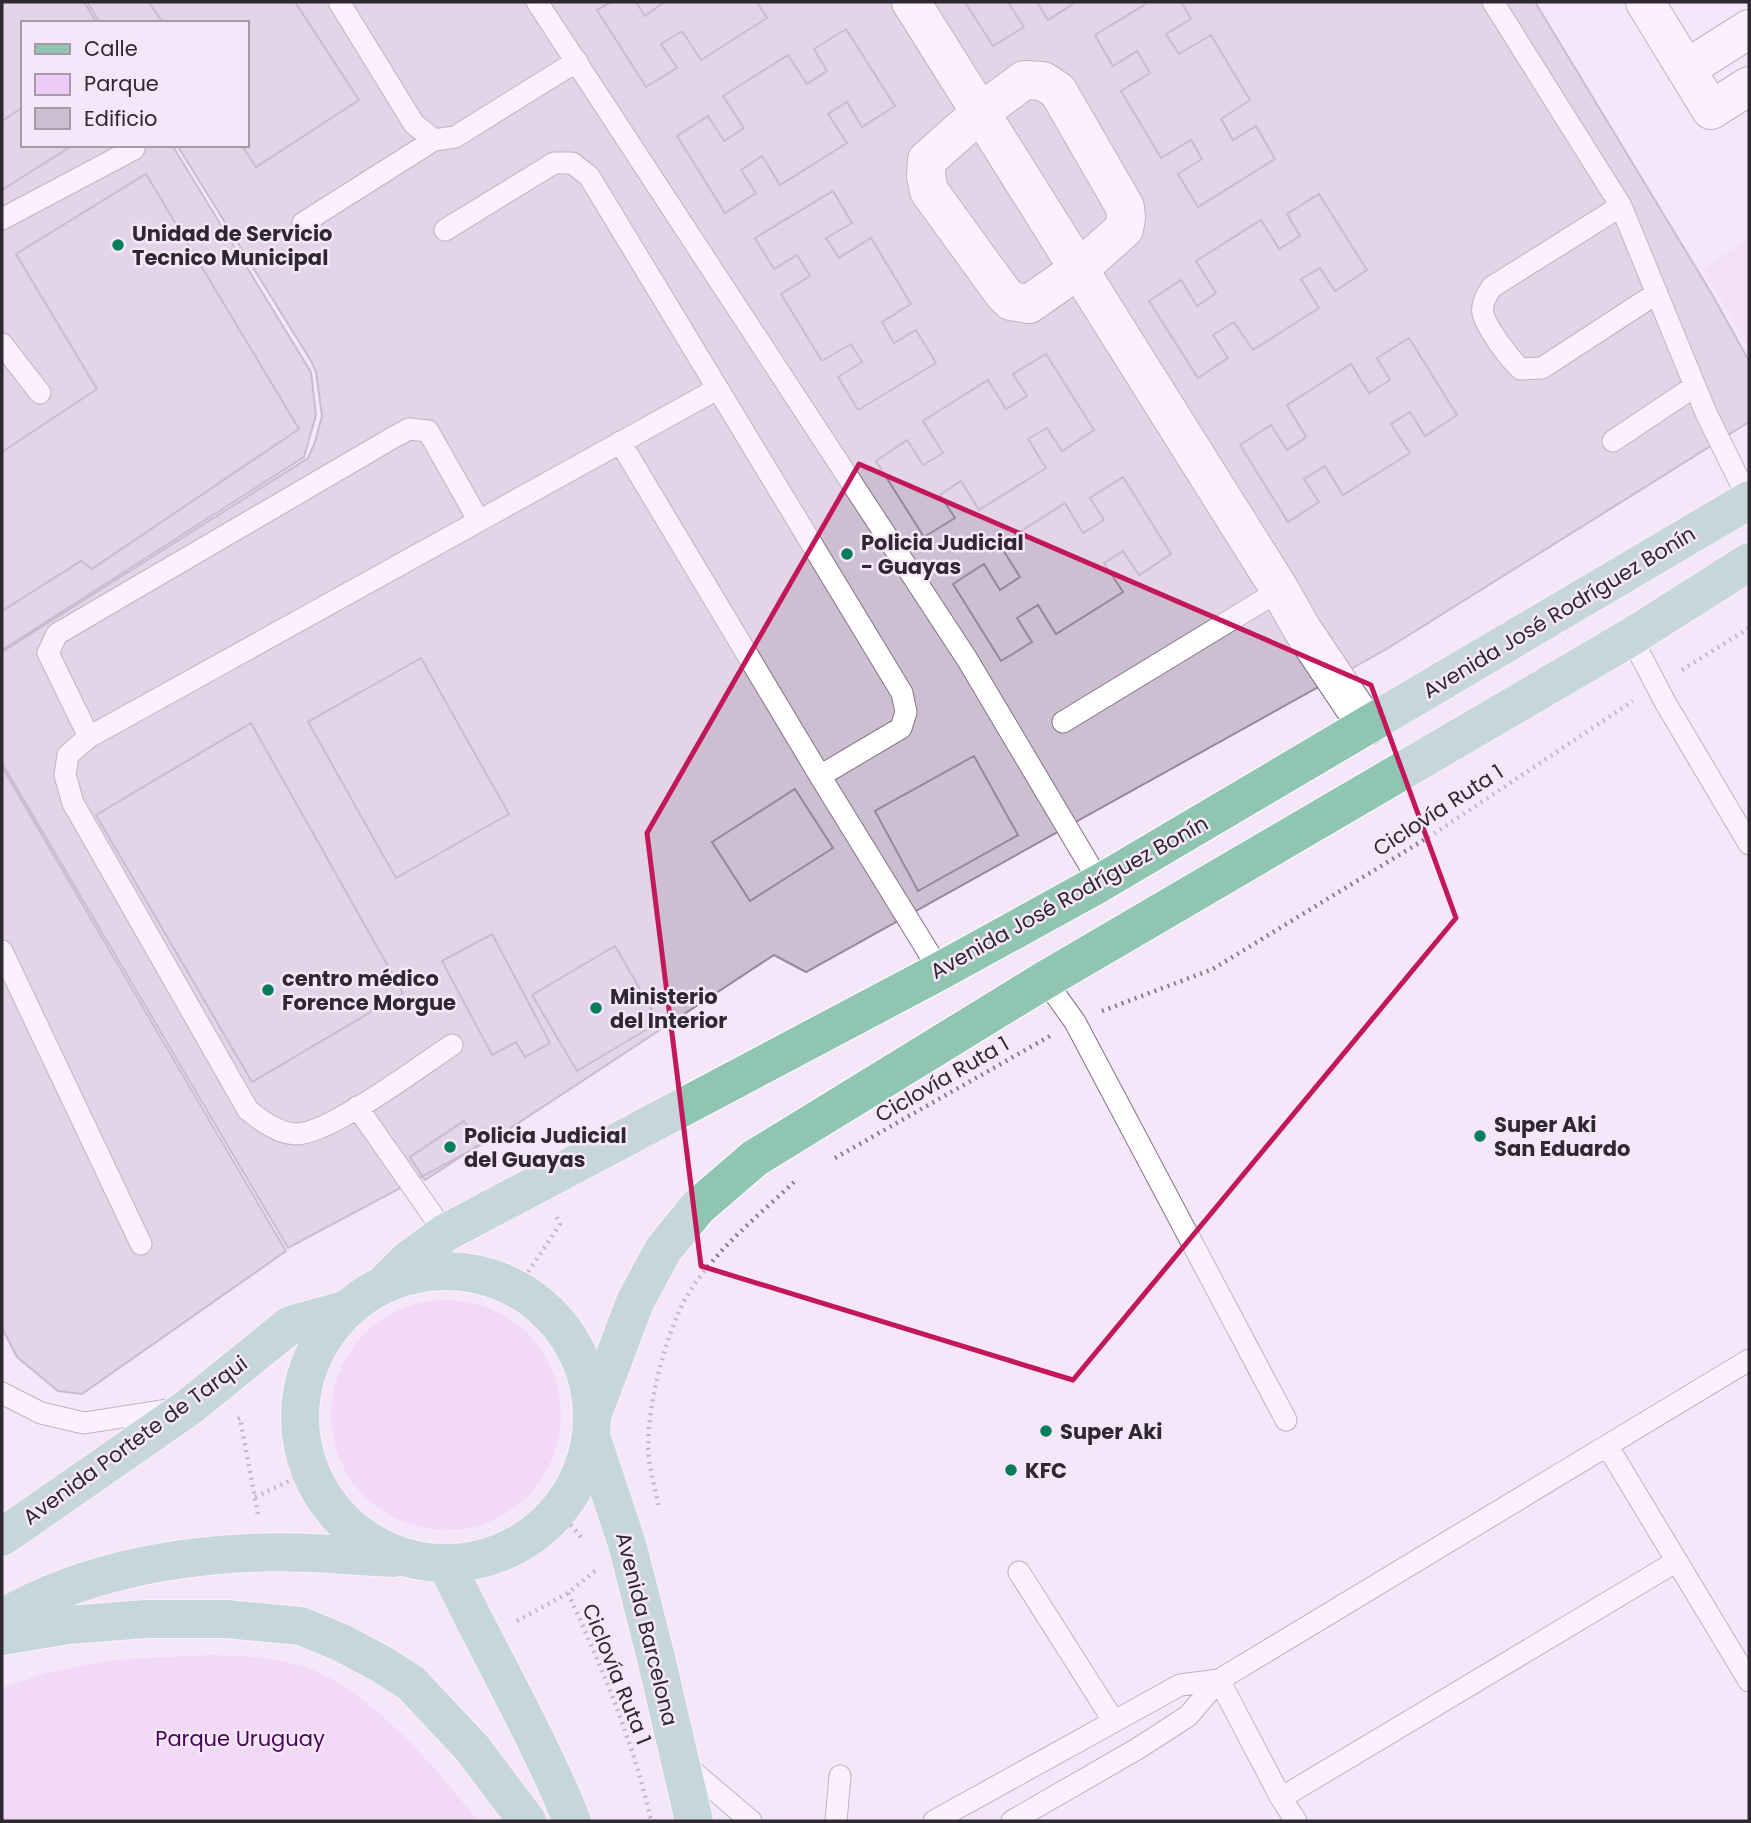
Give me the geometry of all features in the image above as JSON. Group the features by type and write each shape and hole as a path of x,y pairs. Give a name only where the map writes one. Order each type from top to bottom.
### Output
{"main road":[{"name":"Avenida José Rodríguez Bonín","path":"385,1283 408,1260 445,1233 940,971 1100,883 1749,500"},
{"path":"2,1618 59,1592 157,1562 251,1552 407,1558 446,1563 483,1559 521,1544 546,1527 554,1504 568,1502 584,1472 592,1427 635,1302 663,1250 698,1207 755,1158 1045,980 1631,637 1749,562"},
{"path":"407,1558 365,1540 332,1510 299,1429 302,1386 317,1345 344,1310 385,1283 417,1272 452,1269 486,1275 514,1295 548,1312 572,1342 586,1378 592,1427"},
{"name":"Avenida Portete de Tarqui","path":"2,1537 189,1407 290,1325 344,1310"},
{"name":"Avenida Barcelona","path":"592,1427 656,1658 694,1821"},
{"path":"446,1563 482,1640 556,1783 572,1821"},
{"path":"2,1636 69,1625 146,1619 226,1619 301,1626 342,1643 411,1683 472,1748 527,1821"}],"street":[{"path":"911,2 1302,629 1367,726"},
{"path":"1645,2 1711,110 1749,86"},
{"path":"1686,69 1749,29"},
{"path":"1024,80 1043,81 1058,91 1125,207 1124,229 1079,269 1029,304 1011,301 929,191 926,176 928,160 980,113 1024,80"}],"lane":[{"path":"339,2 414,124 434,140"},
{"path":"537,2 967,659 1100,883"},
{"path":"1493,2 1621,206 1695,386 1749,500"},
{"path":"303,223 434,140 455,137 577,61"},
{"path":"2,219 134,149"},
{"path":"444,230 554,163 572,163 589,176 902,693 906,712 901,728 820,776"},
{"path":"1621,206 1492,287 1485,298 1483,314 1510,359 1521,369 1542,368 1657,293"},
{"path":"2,344 40,393"},
{"path":"1613,441 1695,386"},
{"path":"452,1045 331,1125 296,1133 269,1126 248,1110 73,803 65,775 68,755 89,737 717,389"},
{"path":"89,737 48,653 57,634 394,437 409,429 428,431 479,521"},
{"path":"620,442 940,971"},
{"path":"1063,722 1280,590"},
{"path":"1631,637 1656,686 1749,844"},
{"path":"2,951 141,1244"},
{"path":"1045,980 1075,1022 1286,1420"},
{"path":"357,1107 445,1233"},
{"path":"1012,1821 1137,1749 1188,1716 1219,1680 1749,1360"},
{"path":"2,1393 41,1413 84,1423 189,1407"},
{"path":"1608,1447 1749,1681"},
{"path":"1281,1798 1677,1562"},
{"path":"1018,1572 1113,1720"},
{"path":"934,1821 1180,1685 1219,1680"},
{"path":"1219,1680 1281,1798 1296,1821"},
{"path":"680,1760 751,1821"},
{"path":"836,1821 840,1776"}],"path":[{"name":"Ciclovía Ruta 1","path":"831,1160 1075,1022 1213,969 1435,833 1656,686 1749,628"},
{"name":"Ciclovía Ruta 1","path":"651,1821 630,1745 568,1593 660,1517 648,1447 654,1397 669,1340 687,1296 723,1249 797,1179"},
{"path":"514,1295 560,1224 538,1185"},
{"path":"462,1285 514,1295 562,1354 576,1402 576,1428 571,1453 554,1504 509,1531 486,1541 462,1546 438,1547 413,1543 390,1535 351,1506 317,1468 317,1391 335,1345 350,1326 369,1309 390,1297 426,1286 462,1285"},
{"path":"229,1425 240,1418 259,1517 251,1552"},
{"path":"255,1497 317,1468"},
{"path":"554,1504 586,1543"}],"highlighted area":[{"path":"859,464 1371,685 1456,918 1073,1380 701,1266 647,833"}],"shaded area":[{"path":"1749,238 1749,346 1703,269"}],"green space":[{"path":"446,1300 490,1309 519,1326 535,1342 556,1382 561,1415 552,1459 535,1488 519,1504 479,1525 446,1530 402,1521 373,1504 357,1488 336,1448 331,1415 340,1371 357,1342 373,1326 413,1305"},
{"name":"Parque Uruguay","path":"210,1655 290,1663 325,1676 350,1691 374,1709 421,1754 478,1821 2,1821 2,1688 47,1673 112,1660"}],"building":[{"name":"Unidad de Servicio Tecnico Municipal","path":"2,2 84,2 96,21 21,21 21,147 173,147 311,372 316,415 304,457 2,650"},
{"name":"Policia Judicial - Guayas","path":"87,2 1535,2 1713,296 1749,361 1749,422 1385,650 806,972 774,955 500,1135 288,1248 2,763 2,652 308,458 322,416 316,372 311,361 178,147 248,147 248,21 99,21"},
{"path":"149,2 295,2 359,100 256,167 243,147 248,147 248,21 162,21"},
{"path":"611,2 636,2 645,16 664,2 757,2 767,18 701,60 682,31 661,44 677,68 646,87 597,10"},
{"path":"965,2 1013,2 1009,4 1024,27 993,46"},
{"path":"1037,2 1076,2 1048,20"},
{"path":"1149,2 1181,2 1191,19 1166,34 1179,54 1211,35 1250,100 1221,119 1233,140 1256,126 1275,159 1198,207 1178,174 1202,159 1191,140 1161,158 1121,91 1150,73 1137,51 1113,66 1095,35"},
{"path":"846,29 895,106 862,127 847,102 828,114 847,143 780,185 762,156 741,170 756,193 725,213 677,136 708,116 724,141 744,128 723,96 788,55 807,84 827,71 814,49"},
{"path":"21,108 21,147 70,147 2,190 2,121"},
{"path":"146,174 299,429 92,569 81,561 2,611 2,452 97,389 16,254"},
{"path":"833,191 852,223 826,238 839,258 871,238 911,304 882,322 894,343 916,330 936,363 858,410 838,377 862,362 851,344 822,361 781,294 810,276 797,255 774,269 755,238"},
{"path":"1319,194 1367,270 1335,291 1320,268 1301,279 1319,308 1253,350 1234,322 1213,335 1228,358 1198,378 1149,301 1181,280 1197,306 1216,293 1196,261 1261,220 1279,249 1300,236 1287,214"},
{"path":"1409,338 1457,415 1425,436 1410,412 1391,424 1410,453 1343,495 1325,466 1304,479 1319,502 1288,522 1240,445 1271,425 1287,450 1306,437 1287,405 1351,364 1369,393 1390,380 1377,358"},
{"path":"1046,354 1094,430 1062,451 1047,428 1028,439 1046,468 979,510 961,481 940,495 955,518 924,537 876,461 907,440 923,465 943,453 923,421 988,380 1006,409 1027,396 1013,374"},
{"path":"1123,477 1171,554 1139,575 1123,551 1104,563 1123,592 1056,634 1038,605 1017,618 1032,642 1001,661 953,584 984,564 1000,590 1020,577 1000,545 1065,503 1083,533 1104,520 1090,498"},
{"path":"421,658 509,814 396,878 308,722"},
{"path":"251,723 403,993 252,1082 96,815"},
{"path":"974,756 1018,835 918,891 875,811"},
{"path":"2,767 286,1251 82,1394 58,1391 17,1357 2,1328"},
{"path":"795,789 833,848 750,901 712,842"},
{"path":"492,934 550,1043 525,1057 516,1042 492,1055 442,961"},
{"name":"Ministerio del Interior","path":"615,946 659,1022 577,1071 532,995"},
{"name":"Policia Judicial del Guayas","path":"464,1121 473,1135 485,1128 491,1137 425,1180 410,1157"}],"place":[{"name":"Unidad de Servicio Tecnico Municipal","path":"118,245"},
{"name":"Policia Judicial - Guayas","path":"847,554"},
{"name":"centro médico Forence Morgue","path":"268,990"},
{"name":"Ministerio del Interior","path":"596,1008"},
{"name":"Super Aki San Eduardo","path":"1480,1136"},
{"name":"Policia Judicial del Guayas","path":"450,1147"},
{"name":"Super Aki","path":"1046,1431"},
{"name":"KFC","path":"1011,1470"}]}
